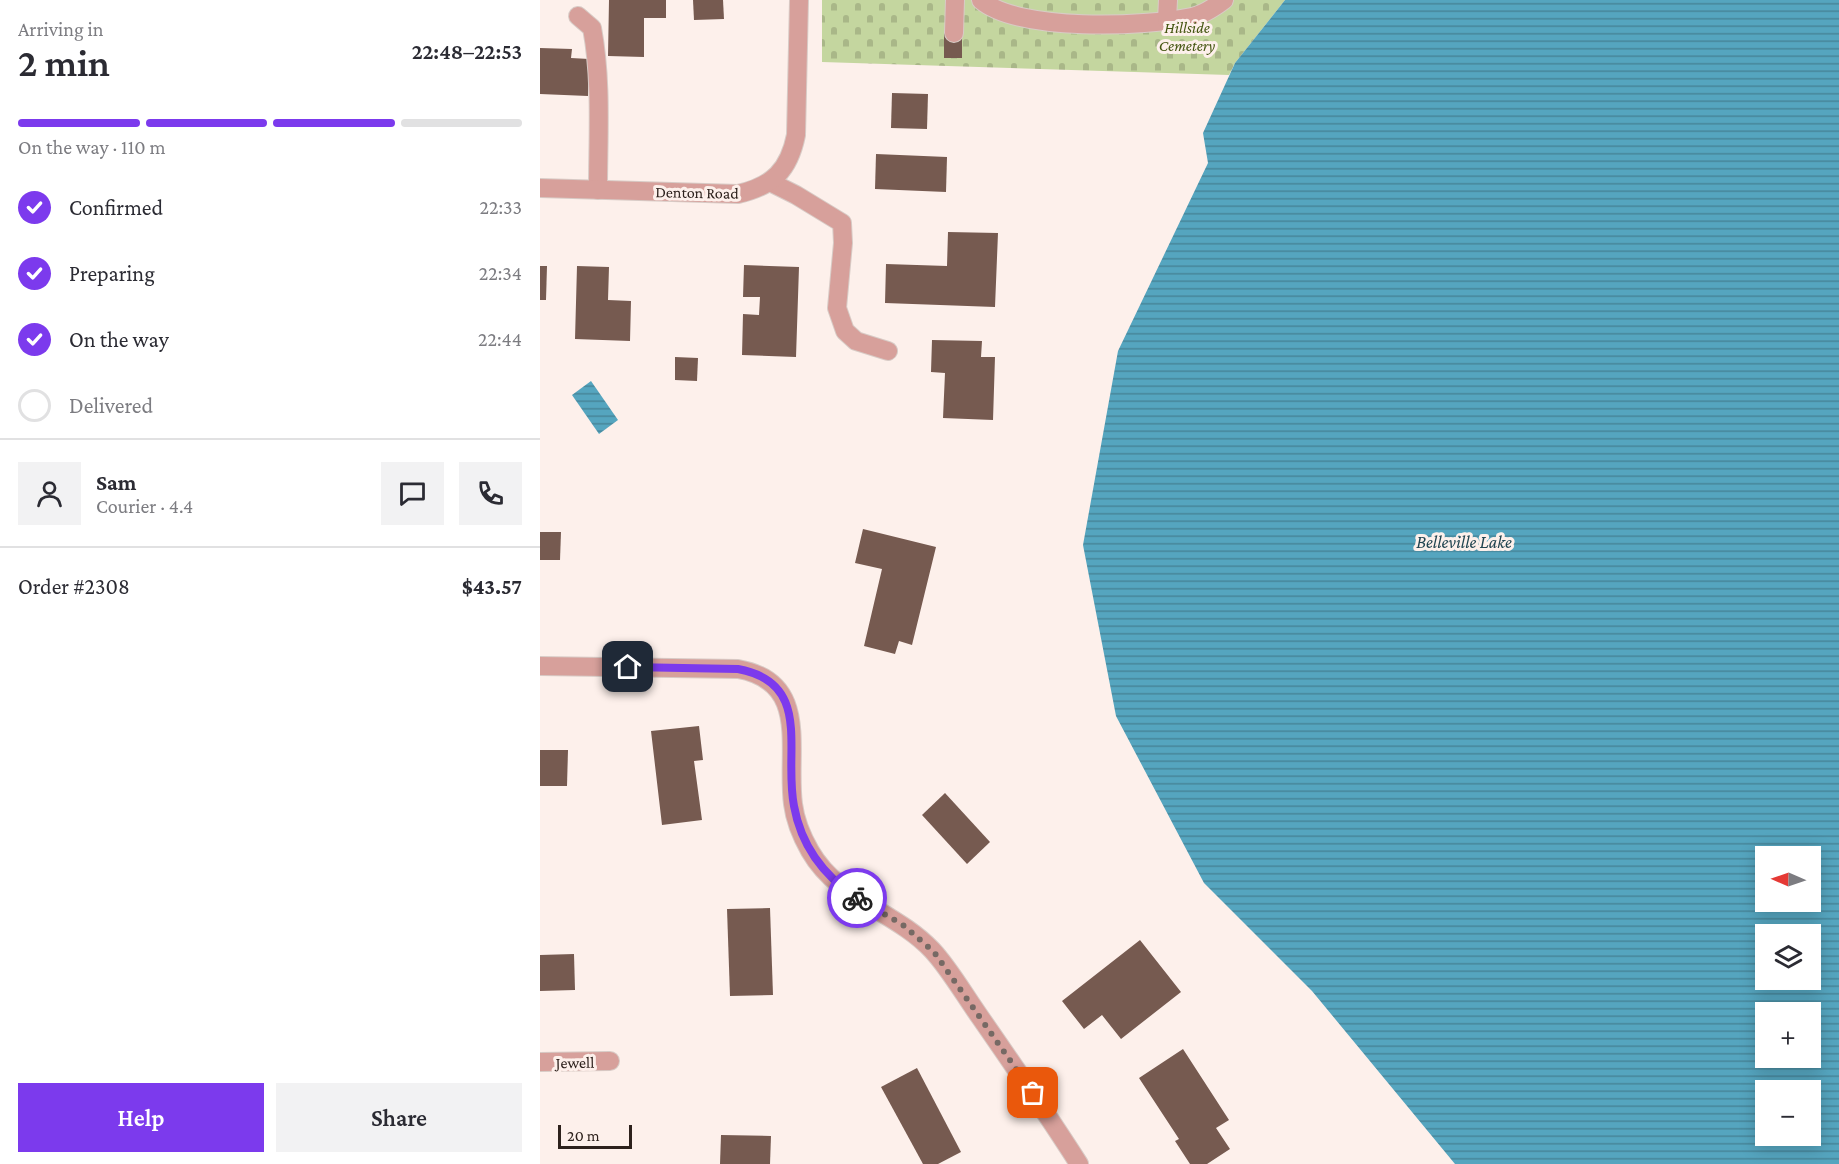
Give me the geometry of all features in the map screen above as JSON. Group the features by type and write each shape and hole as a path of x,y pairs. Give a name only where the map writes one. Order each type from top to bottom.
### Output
{"street":[{"name":"Denton Road","path":"540,188 738,194 755,190 770,182 785,167 793,152 796,135 799,0"},
{"path":"954,33 955,0"},
{"path":"1167,20 1168,0"},
{"path":"991,2 1018,16 1052,23 1108,25 1195,17 1224,0"},
{"path":"578,16 592,28 596,48 598,190"},
{"path":"770,182 842,223 843,243 837,308 845,331 856,341 888,351"},
{"path":"540,666 738,669 754,672 771,681 784,697 790,712 793,804 800,829 810,851 825,872 843,889 903,925 934,952 1046,1111 1080,1164"},
{"name":"Jewell","path":"540,1062 610,1061"}],"green space":[{"name":"Hillside Cemetery","path":"822,0 1285,0 1235,63 1229,75 822,62"}],"water":[{"name":"Belleville Lake","path":"1285,0 1839,0 1839,1164 1455,1164 1312,991 1204,883 1116,716 1083,545 1118,351 1208,163 1203,133 1235,63"},
{"path":"591,381 618,420 599,434 572,395"}],"building":[{"path":"609,0 666,0 666,18 644,18 644,57 608,56"},
{"path":"693,0 723,0 724,19 694,20"},
{"path":"944,33 962,33 962,58 944,58"},
{"path":"540,48 572,49 571,58 589,59 588,96 540,94"},
{"path":"892,93 928,94 927,129 891,128"},
{"path":"876,154 947,157 946,192 875,189"},
{"path":"948,232 998,233 995,307 885,303 886,264 947,266"},
{"path":"744,265 799,267 796,357 742,355 743,314 759,315 760,297 743,297"},
{"path":"540,266 547,266 546,300 540,300"},
{"path":"577,266 609,267 608,300 631,301 630,341 575,339"},
{"path":"932,340 982,341 981,357 995,357 993,420 943,418 945,373 931,372"},
{"path":"675,357 698,358 697,381 675,380"},
{"path":"863,529 936,547 912,645 899,641 895,654 864,646 882,569 855,563"},
{"path":"540,532 561,532 560,560 540,560"},
{"path":"699,726 703,760 694,761 702,820 662,825 651,731"},
{"path":"540,750 568,750 567,786 540,786"},
{"path":"945,793 990,842 967,864 922,815"},
{"path":"770,908 773,995 730,996 727,909"},
{"path":"1140,940 1181,992 1121,1039 1102,1015 1084,1029 1062,1001"},
{"path":"574,954 575,990 540,991 540,955"},
{"path":"1183,1049 1229,1120 1216,1128 1230,1149 1207,1164 1190,1164 1175,1141 1179,1139 1139,1078"},
{"path":"917,1068 961,1152 938,1164 923,1164 881,1087"},
{"path":"721,1135 771,1136 770,1164 720,1164"}],"way so far":[{"path":"857,898 903,925 934,952 1033,1093"}],"route":[{"path":"628,667 738,669 754,672 771,681 784,697 790,712 793,804 800,829 810,851 825,872 843,889 857,898"}]}
